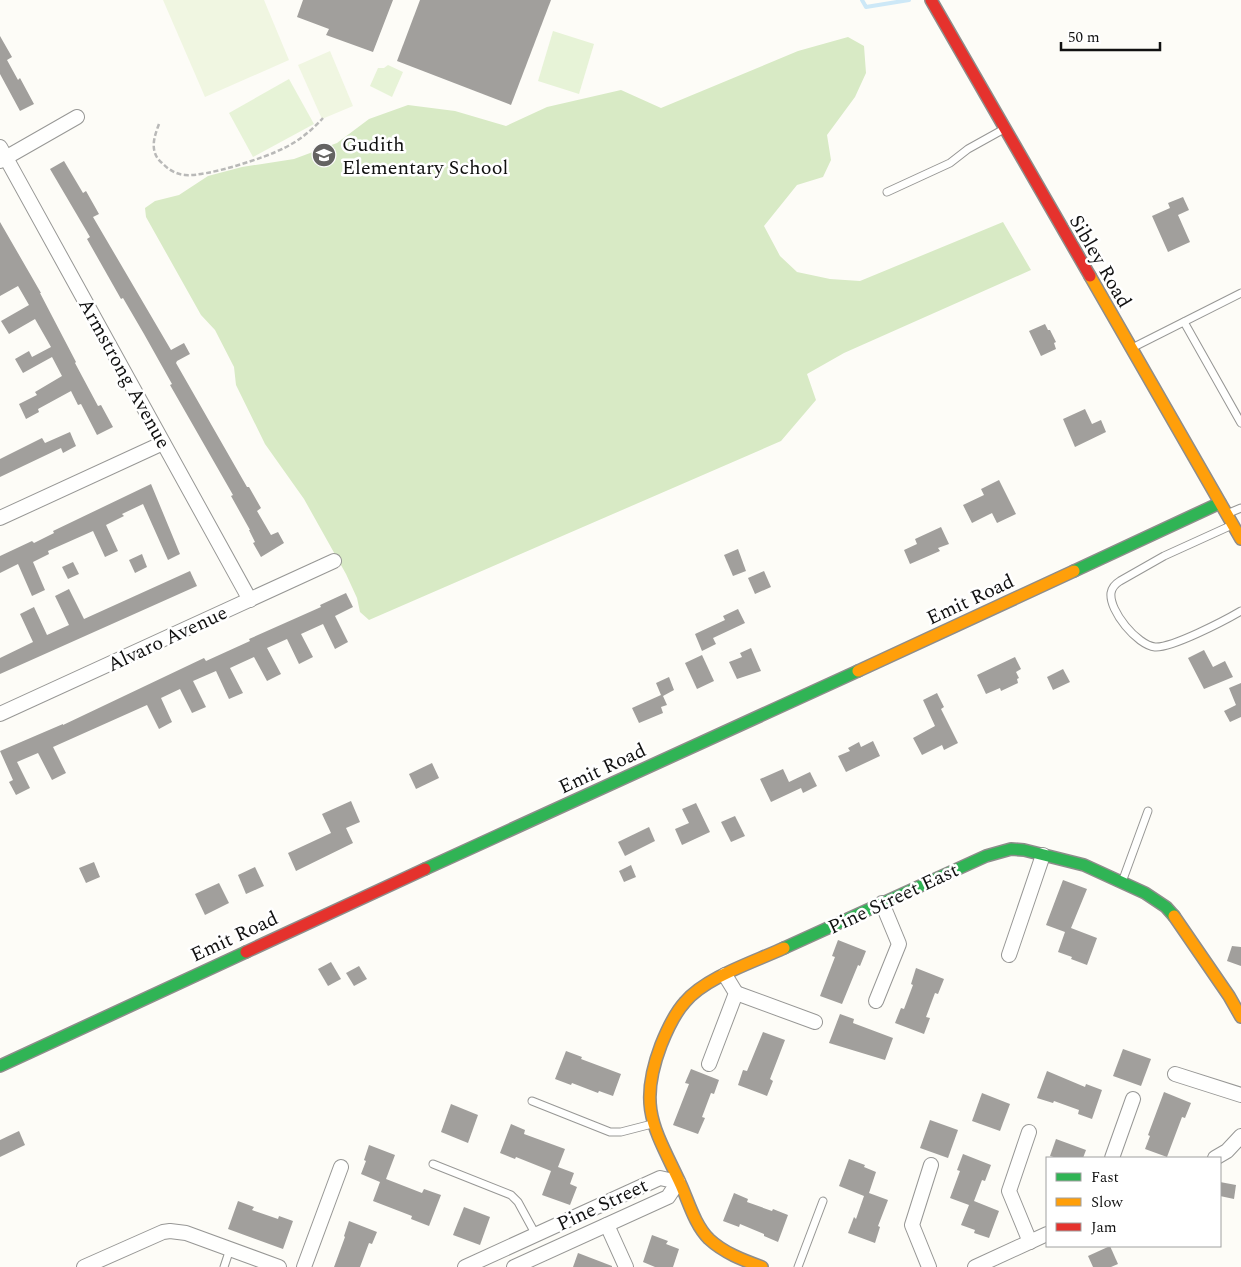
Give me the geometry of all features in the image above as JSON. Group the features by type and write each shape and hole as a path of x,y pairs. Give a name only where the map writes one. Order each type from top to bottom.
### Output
{"street":[{"name":"Sibley Road","path":"931,0 1241,539"},
{"path":"2,155 19,150 77,117"},
{"name":"Armstrong Avenue","path":"2,155 250,600"},
{"path":"0,518 163,442"},
{"name":"Emit Road","path":"0,1066 178,982 890,657 1220,503"},
{"name":"Alvaro Avenue","path":"0,714 334,561"},
{"name":"Pine Street East","path":"762,1267 732,1262 711,1243 701,1230 653,1124 649,1106 650,1081 670,1022 696,990 995,852 1024,850 1084,865 1154,898 1176,918 1241,1017"},
{"path":"1009,955 1043,855"},
{"path":"876,1001 899,944 882,904"},
{"path":"725,975 736,993 815,1022"},
{"path":"709,1064 736,993"},
{"path":"1175,1074 1241,1095"},
{"path":"1112,1157 1133,1099"},
{"path":"1029,1132 1008,1191 1030,1242"},
{"path":"1217,1157 1227,1151 1241,1136"},
{"path":"929,1267 912,1224 930,1165"},
{"path":"304,1267 341,1167"},
{"name":"Pine Street","path":"465,1267 660,1178 678,1182 668,1197 586,1234 528,1264 514,1267"},
{"path":"577,1216 586,1234"},
{"path":"607,1225 626,1267"},
{"path":"84,1267 155,1235 170,1231 186,1233 279,1267"},
{"path":"975,1267 1046,1234"},
{"path":"518,1242 528,1264"}],"lane":[{"path":"887,192 950,163 968,149 1004,129"},
{"path":"1130,348 1241,293"},
{"path":"1184,322 1241,423"},
{"path":"1226,514 1241,508"},
{"path":"1233,525 1164,556 1120,581 1111,591 1111,597 1120,619 1129,631 1138,640 1156,647 1180,641 1241,611"},
{"path":"1122,882 1148,811"},
{"path":"532,1101 610,1132 621,1132 653,1124"},
{"path":"433,1164 511,1195 518,1202 536,1235"},
{"path":"798,1267 823,1201"},
{"path":"224,1267 230,1249"}],"path":[{"path":"160,124 153,138 154,148 159,160 170,170 184,175 199,174 261,159 286,148 313,129 324,118"}],"green space":[{"path":"163,0 264,0 289,60 205,97"},
{"path":"553,31 594,44 579,94 538,81"},
{"path":"848,37 864,46 866,73 855,97 827,135 831,160 823,177 797,185 764,226 780,256 797,272 830,279 860,281 1003,222 1031,270 844,353 807,374 816,400 781,441 369,620 360,612 357,598 346,574 304,499 265,444 236,385 234,367 215,330 201,315 146,217 145,208 155,201 179,195 208,176 242,167 294,159 337,143 369,119 408,105 455,111 506,126 547,107 621,90 661,108 798,51"},
{"path":"330,51 353,106 322,119 298,65"},
{"path":"388,65 403,72 392,97 370,86 378,68 384,68"},
{"path":"289,79 314,124 253,157 229,113"}],"building":[{"path":"303,0 393,0 373,52 326,35 329,29 297,17"},
{"path":"420,0 551,0 511,105 397,61"},
{"path":"0,36 12,57 7,60 18,80 20,78 34,104 20,111 0,74"},
{"path":"64,161 83,193 86,191 99,214 93,217 171,350 184,343 190,354 176,363 261,508 257,511 271,535 278,532 284,543 261,557 253,543 255,542 250,530 231,496 233,495 170,385 172,384 144,334 123,298 121,299 87,239 90,237 50,169"},
{"path":"1183,197 1189,210 1178,215 1190,242 1168,252 1152,216 1170,208 1168,203"},
{"path":"0,222 41,293 98,406 101,405 113,427 97,435 81,404 78,405 71,391 38,409 39,412 26,419 19,404 37,395 35,392 62,376 52,357 23,373 15,359 29,351 32,357 51,347 35,319 9,334 1,321 29,305 18,286 0,296"},
{"path":"1045,324 1056,342 1054,343 1056,349 1041,356 1029,331"},
{"path":"1085,409 1092,424 1101,420 1106,432 1075,447 1063,419"},
{"path":"70,432 76,446 63,453 61,448 0,477 0,459 42,438 45,443"},
{"path":"999,480 1016,514 997,523 992,513 972,523 963,505 984,495 981,489"},
{"path":"151,484 180,554 168,560 143,504 122,514 124,516 106,525 118,551 105,557 93,531 48,551 49,554 33,562 45,590 32,596 18,564 0,573 0,556 32,541 34,543 54,533 53,531"},
{"path":"941,527 949,544 938,548 940,551 910,564 904,550 917,544 915,539"},
{"path":"738,549 746,571 733,576 724,555"},
{"path":"142,554 147,567 135,573 129,560"},
{"path":"73,562 79,574 68,579 62,567"},
{"path":"190,571 197,586 0,674 0,658 33,642 20,614 34,607 47,635 69,625 55,596 69,589 84,619"},
{"path":"764,571 771,587 755,594 748,578"},
{"path":"346,593 353,607 335,616 348,642 335,649 323,624 301,634 313,657 299,664 287,639 267,648 281,674 267,681 254,657 230,668 243,693 229,699 216,671 193,681 206,707 192,713 180,689 161,698 172,722 159,729 147,705 53,747 66,773 52,780 38,753 17,762 30,788 16,795 9,782 13,780 0,751 63,725 204,658 206,661 250,641 249,639 321,607 320,605"},
{"path":"738,609 745,623 713,638 716,644 702,651 695,634 725,620 723,616"},
{"path":"751,648 761,671 737,679 729,662 742,657 740,653"},
{"path":"1204,650 1213,667 1225,661 1233,677 1204,689 1188,658"},
{"path":"702,655 714,681 697,689 685,663"},
{"path":"1015,657 1021,669 1016,672 1019,678 1017,679 1018,683 1001,691 1000,688 986,694 977,675"},
{"path":"1063,669 1070,682 1053,690 1047,677"},
{"path":"669,677 674,690 663,696 667,705 661,707 663,713 639,723 632,708 661,695 656,683"},
{"path":"1241,683 1241,717 1230,722 1224,711 1236,705 1229,688"},
{"path":"937,693 944,707 941,709 958,743 944,750 942,745 922,755 913,738 935,726 923,700"},
{"path":"873,741 880,756 846,772 838,756 850,751 848,748 859,742 861,747"},
{"path":"432,763 439,778 416,789 409,774"},
{"path":"783,769 789,782 810,772 817,786 803,793 801,788 771,802 760,779"},
{"path":"351,801 360,822 346,828 353,843 296,871 288,853 331,833 322,814"},
{"path":"696,803 710,832 682,845 675,829 689,823 682,809"},
{"path":"735,816 745,836 731,842 721,822"},
{"path":"649,827 655,841 625,856 618,842"},
{"path":"94,862 100,877 86,883 79,868"},
{"path":"631,865 636,877 624,882 619,871"},
{"path":"255,867 264,886 246,894 238,875"},
{"path":"1063,880 1087,889 1071,928 1097,938 1087,965 1058,952 1065,932 1046,925"},
{"path":"219,883 229,903 205,915 195,894"},
{"path":"838,940 866,951 860,966 858,965 842,1004 820,996 835,957 832,956"},
{"path":"1232,946 1241,947 1241,966 1227,961"},
{"path":"331,962 341,979 328,986 318,969"},
{"path":"359,966 367,979 354,986 346,973"},
{"path":"916,968 944,979 938,994 935,993 926,1017 930,1018 924,1034 895,1023 901,1008 904,1009 913,985 911,984"},
{"path":"840,1014 854,1019 853,1023 893,1038 885,1060 829,1043"},
{"path":"763,1032 785,1040 770,1079 773,1081 767,1096 738,1085 743,1070 747,1071"},
{"path":"1123,1049 1151,1059 1141,1086 1113,1076"},
{"path":"566,1051 582,1057 581,1059 621,1074 613,1096 555,1079"},
{"path":"691,1069 719,1080 714,1094 711,1093 702,1117 705,1118 698,1134 673,1125 689,1084 685,1083"},
{"path":"1047,1071 1085,1087 1086,1084 1102,1090 1092,1119 1078,1114 1079,1110 1054,1101 1053,1103 1037,1098"},
{"path":"1164,1092 1191,1103 1185,1118 1182,1117 1167,1157 1145,1149 1150,1136 1148,1135"},
{"path":"982,1093 1010,1104 1000,1131 972,1121"},
{"path":"451,1104 478,1115 468,1143 441,1132"},
{"path":"930,1120 958,1130 948,1158 920,1148"},
{"path":"511,1124 525,1130 524,1134 565,1149 558,1167 574,1173 570,1184 577,1187 570,1205 542,1195 551,1171 516,1157 515,1159 500,1153"},
{"path":"19,1131 25,1145 0,1157 0,1140"},
{"path":"1056,1139 1086,1150 1083,1157 1050,1156"},
{"path":"369,1145 395,1155 386,1179 422,1193 424,1189 441,1195 429,1226 411,1219 412,1216 373,1201 380,1182 361,1174"},
{"path":"963,1154 991,1165 985,1181 982,1180 974,1201 999,1211 989,1238 974,1233 975,1230 961,1225 969,1205 950,1198 960,1171 957,1170"},
{"path":"849,1159 865,1165 864,1167 876,1172 869,1193 888,1200 878,1226 880,1227 875,1243 848,1233 854,1217 856,1219 864,1196 839,1186"},
{"path":"1221,1182 1236,1185 1234,1199 1221,1196"},
{"path":"734,1193 748,1199 747,1202 788,1215 778,1242 740,1224 739,1227 723,1221"},
{"path":"238,1201 254,1207 252,1210 278,1219 279,1216 293,1221 283,1249 228,1229"},
{"path":"464,1207 490,1217 480,1245 453,1235"},
{"path":"349,1221 377,1232 372,1244 369,1243 360,1267 334,1267 345,1237"},
{"path":"652,1235 668,1241 666,1244 679,1249 673,1267 655,1267 643,1262"},
{"path":"1110,1247 1118,1264 1111,1267 1093,1267 1088,1256"},
{"path":"578,1253 612,1266 612,1267 573,1267"}],"waterway":[{"path":"862,0 866,7 909,0"}],"traffic: fast":[{"path":"1074,571 1220,503"},
{"path":"425,869 858,671"},
{"path":"784,948 986,856 1011,849 1024,850 1084,865 1145,893 1166,907 1174,916"},
{"path":"0,1066 246,952"}],"traffic: slow":[{"path":"1090,276 1241,539"},
{"path":"858,671 1074,571"},
{"path":"1174,916 1229,996 1241,1017"},
{"path":"762,1267 727,1252 709,1239 700,1227 657,1133 652,1118 650,1086 663,1039 674,1017 685,1002 705,985 784,948"}],"traffic: jam":[{"path":"931,0 1090,276"},
{"path":"246,952 425,869"}],"place":[{"name":"Gudith Elementary School","path":"324,155"}]}
